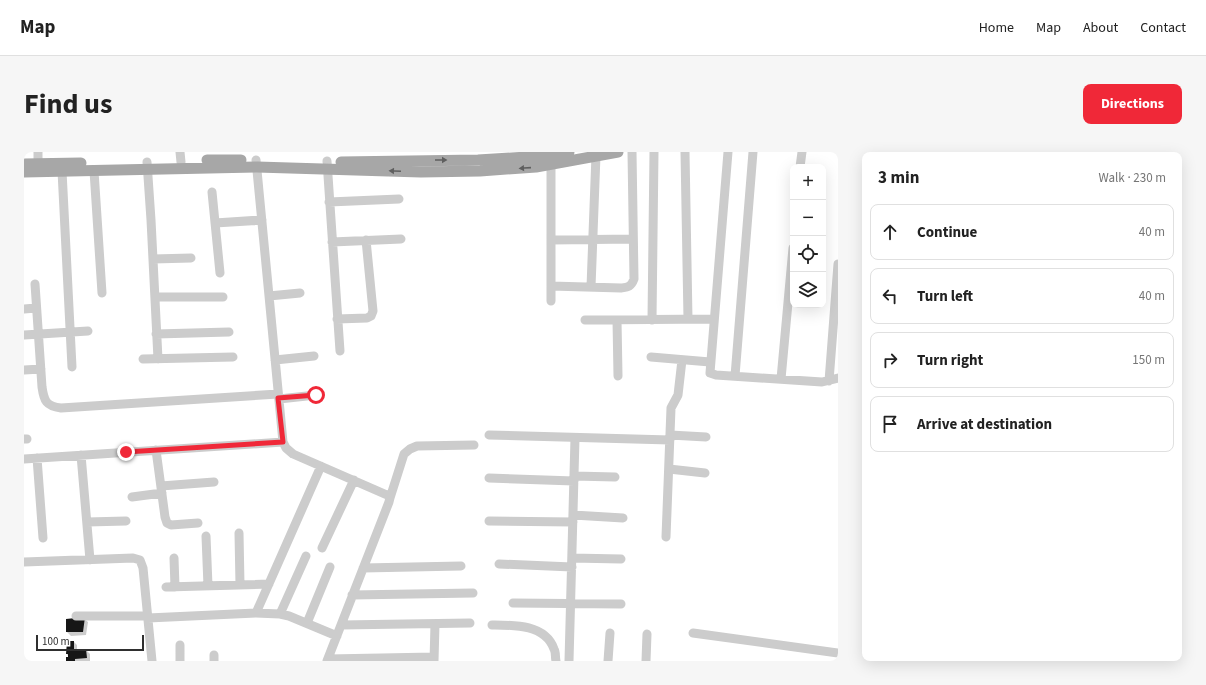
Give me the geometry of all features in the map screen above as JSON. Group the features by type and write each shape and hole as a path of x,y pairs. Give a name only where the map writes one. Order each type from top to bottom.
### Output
{"main road":[{"path":"24,164 106,167 257,163 327,165 421,172 480,171 536,167 548,156 569,152"},
{"path":"548,156 596,155 618,152"},
{"path":"147,166 181,157 225,156 257,163"},
{"path":"24,172 94,171 106,167"}],"street":[{"path":"38,152 38,164"},
{"path":"551,286 621,288 632,285 634,279 632,152"},
{"path":"652,320 654,152"},
{"path":"685,152 688,320"},
{"path":"728,152 710,362 710,370 713,374 781,379 834,380 838,264"},
{"path":"735,376 752,152"},
{"path":"800,164 802,152"},
{"path":"591,287 596,155"},
{"path":"548,156 552,240 551,301"},
{"path":"257,163 283,442 286,448 293,454 354,480 387,495 390,498"},
{"path":"327,165 340,351"},
{"path":"147,166 158,359"},
{"path":"62,171 72,367"},
{"path":"94,171 102,292"},
{"path":"212,192 220,273"},
{"path":"329,202 399,199"},
{"path":"215,223 262,220"},
{"path":"332,242 402,239"},
{"path":"552,240 633,239"},
{"path":"337,319 366,318 371,316 373,311 366,240"},
{"path":"153,259 190,258"},
{"path":"781,379 791,272"},
{"path":"34,284 44,398 48,404 54,407 61,408 316,395"},
{"path":"269,296 300,293"},
{"path":"155,297 223,297"},
{"path":"24,309 36,308"},
{"path":"585,320 714,319"},
{"path":"617,320 618,376"},
{"path":"24,334 88,331"},
{"path":"156,334 229,332"},
{"path":"275,360 314,356"},
{"path":"651,357 710,362"},
{"path":"143,359 233,358"},
{"path":"666,537 671,408 678,394 682,360"},
{"path":"24,370 41,369"},
{"path":"489,435 575,438 706,437"},
{"path":"569,661 575,438"},
{"path":"24,459 283,442"},
{"path":"435,624 434,659 327,660 389,502 404,454 417,446 474,445"},
{"path":"156,450 167,523 171,525 198,523"},
{"path":"81,456 90,560"},
{"path":"37,458 43,538"},
{"path":"256,613 321,466"},
{"path":"669,469 705,474"},
{"path":"489,478 615,477"},
{"path":"322,548 354,480"},
{"path":"132,497 161,489 214,482"},
{"path":"489,521 623,518"},
{"path":"87,522 126,521"},
{"path":"239,533 240,585"},
{"path":"206,536 208,586"},
{"path":"280,614 306,556"},
{"path":"24,562 133,558 140,560 143,568 152,661"},
{"path":"174,558 170,587 268,584"},
{"path":"499,564 621,559"},
{"path":"363,568 461,566"},
{"path":"307,623 330,567"},
{"path":"352,595 473,593"},
{"path":"513,603 571,602 621,604"},
{"path":"76,616 148,617 256,613 280,614 307,623 336,636"},
{"path":"341,624 470,623"},
{"path":"492,625 512,625 531,628 547,637 554,649 556,661"},
{"path":"608,661 610,633"},
{"path":"693,633 838,653"},
{"path":"646,661 647,634"},
{"path":"180,645 180,661"}],"building":[{"path":"85,617 83,632 66,632 66,619"},
{"path":"67,641 74,641 74,650 86,649 87,658 75,659 75,661 66,661 66,657 68,657 68,654 66,654"}],"route":[{"path":"126,452 283,442 278,398 316,395"}]}
